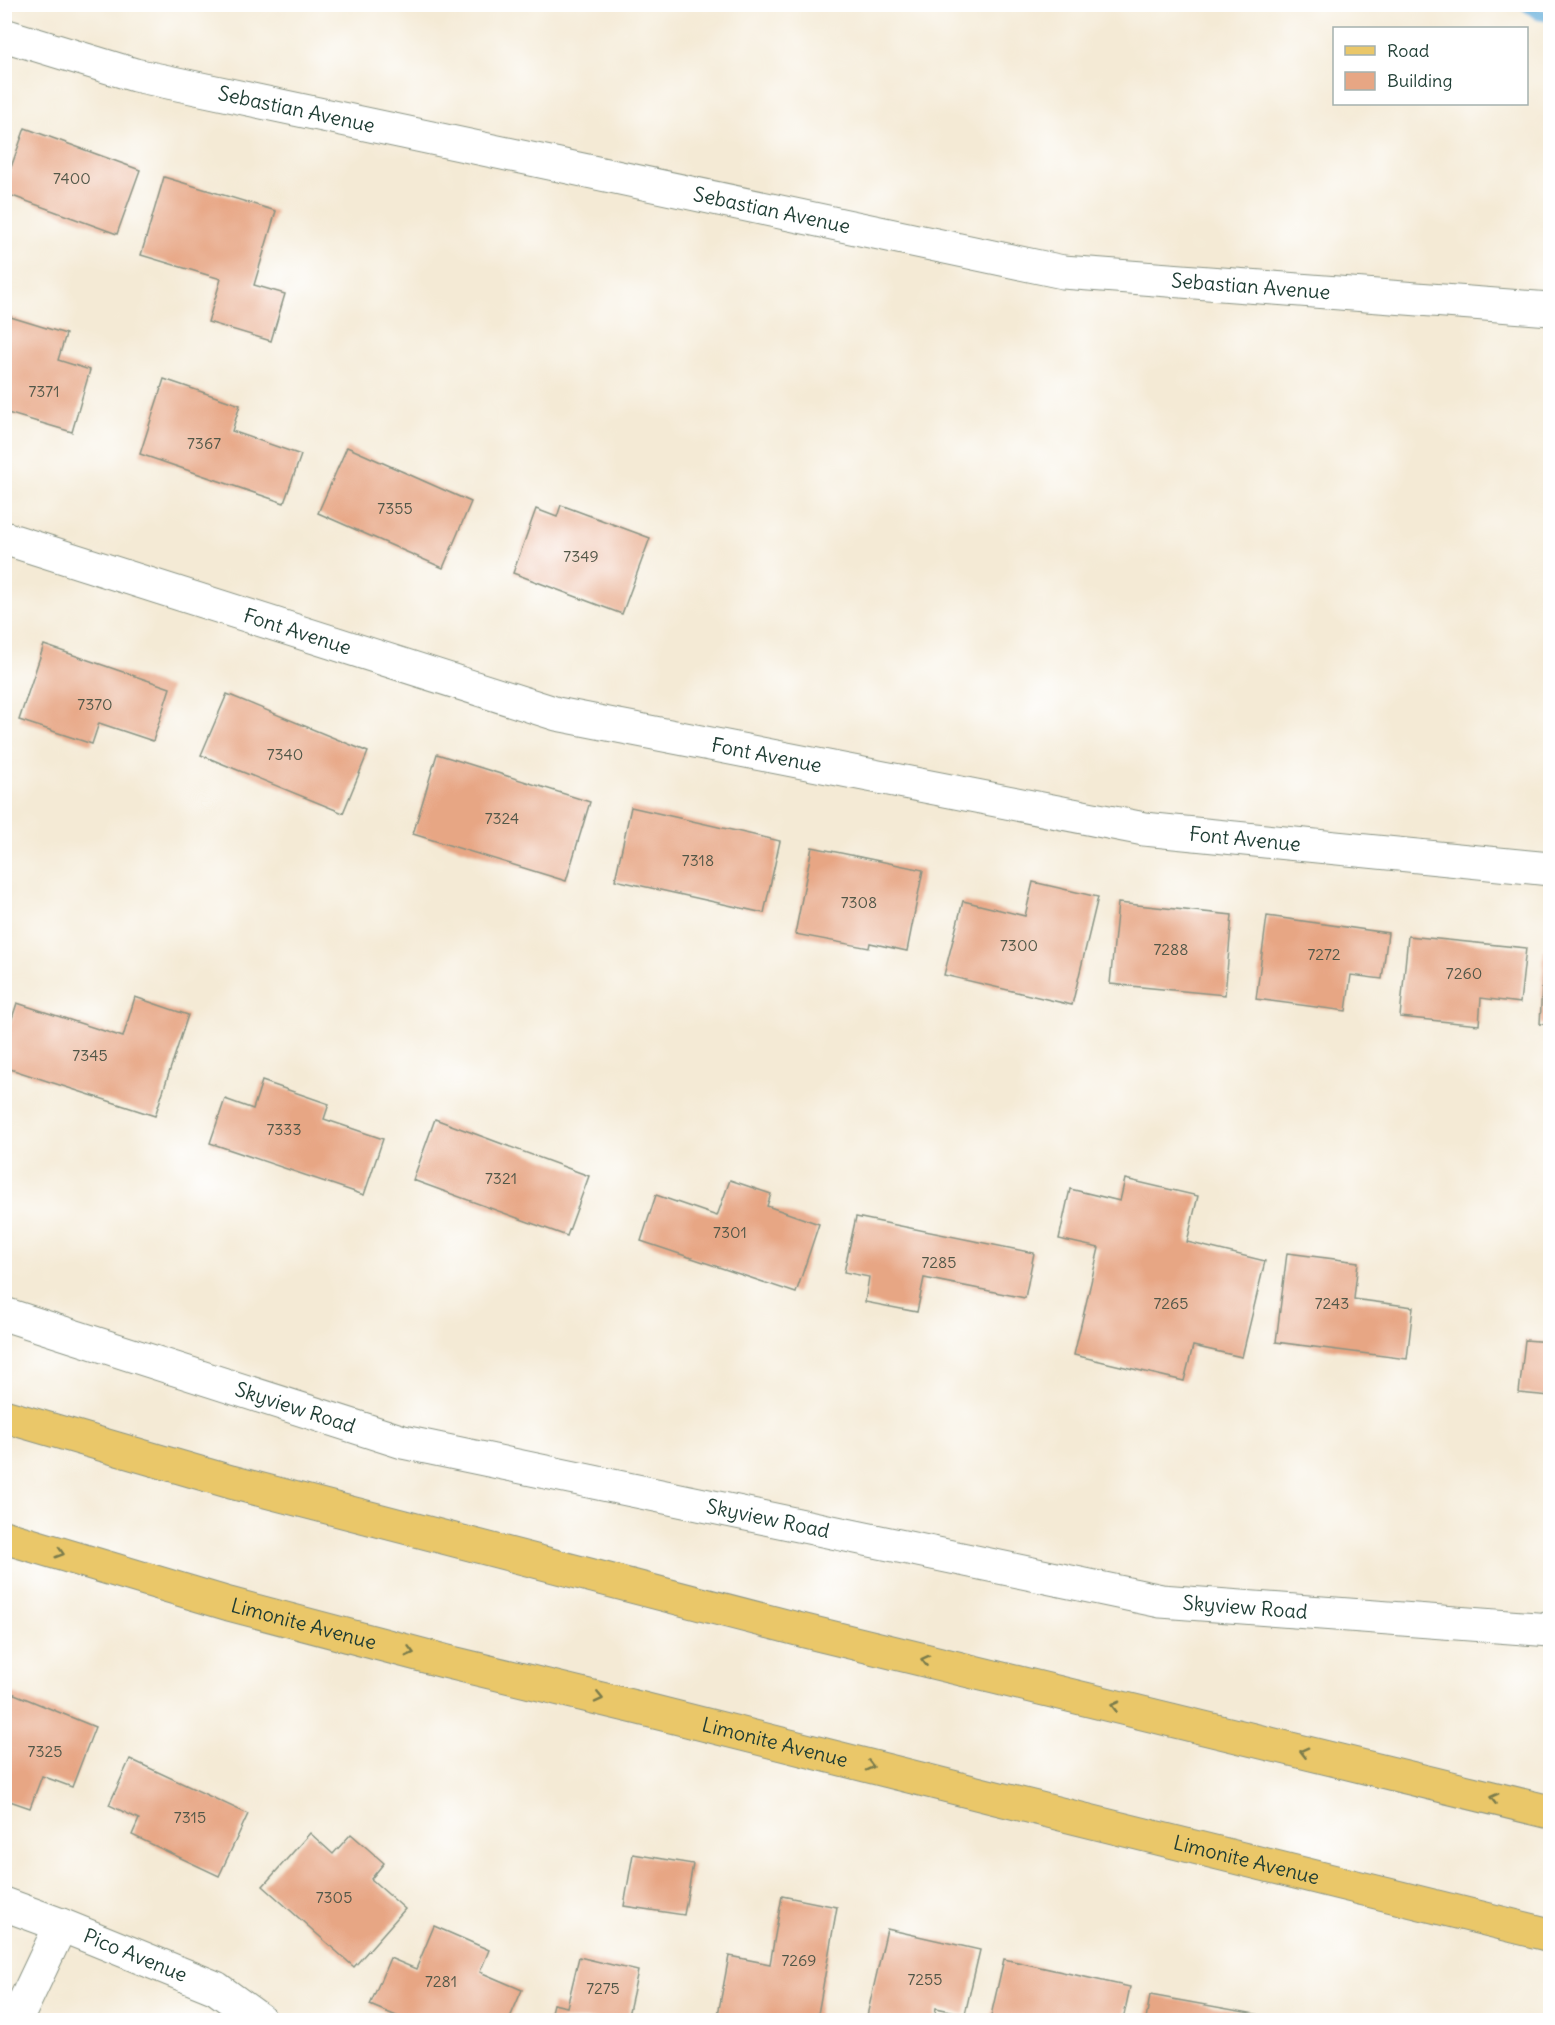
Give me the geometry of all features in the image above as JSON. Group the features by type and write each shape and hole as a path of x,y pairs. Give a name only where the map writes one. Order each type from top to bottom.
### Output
{"main road":[{"path":"4,1416 231,1482 805,1631 1551,1812"},
{"name":"Limonite Avenue","path":"4,1537 229,1604 444,1661 1551,1935"}],"street":[{"name":"Sebastian Avenue","path":"4,35 135,75 1063,272 1551,309"},
{"name":"Font Avenue","path":"4,538 556,714 1144,829 1551,870"},
{"name":"Skyview Road","path":"4,1314 403,1442 1161,1601 1551,1630"},
{"name":"Pico Avenue","path":"4,1904 61,1924 216,1988 260,2020"},
{"path":"16,2020 61,1924"}],"building":[{"path":"25,128 140,170 117,234 4,193 4,187"},
{"path":"164,177 276,211 254,285 285,294 271,341 208,322 221,279 141,255"},
{"path":"4,315 66,334 58,360 90,370 72,432 4,412"},
{"path":"164,379 240,405 232,431 301,455 284,503 140,454"},
{"path":"347,447 471,502 443,568 318,513"},
{"path":"561,505 650,538 622,614 513,573 536,509 557,517"},
{"path":"44,645 170,688 153,741 99,723 92,744 19,720"},
{"path":"227,694 368,752 343,813 201,755"},
{"path":"437,754 590,802 566,881 413,834"},
{"path":"631,807 780,841 764,913 615,880"},
{"path":"812,847 923,870 907,951 870,943 869,948 795,934"},
{"path":"1033,882 1098,897 1072,1005 944,975 963,901 1025,916"},
{"path":"1118,903 1232,915 1225,995 1110,984"},
{"path":"1267,916 1388,933 1382,979 1351,975 1346,1011 1256,999"},
{"path":"1408,936 1526,948 1520,1003 1481,998 1479,1025 1400,1017"},
{"path":"1544,950 1550,950 1550,1025 1540,1024"},
{"path":"135,997 188,1015 155,1116 4,1067 4,1043 17,1003 123,1037"},
{"path":"262,1081 329,1104 324,1119 383,1139 364,1195 210,1143 225,1099 253,1109"},
{"path":"435,1119 589,1176 567,1236 413,1180"},
{"path":"1125,1179 1198,1196 1187,1242 1265,1261 1242,1357 1193,1346 1184,1381 1074,1355 1099,1248 1059,1239 1070,1189 1120,1201"},
{"path":"730,1180 771,1194 767,1206 819,1224 796,1293 641,1241 656,1195 717,1216"},
{"path":"856,1217 1034,1253 1025,1298 924,1278 917,1312 865,1302 869,1277 844,1272"},
{"path":"1287,1253 1358,1262 1354,1299 1413,1307 1407,1359 1276,1342"},
{"path":"1525,1340 1550,1342 1550,1396 1519,1393"},
{"path":"12,1693 95,1727 72,1787 42,1776 30,1808 4,1799 4,1712"},
{"path":"130,1759 248,1814 219,1876 132,1835 139,1819 109,1805"},
{"path":"310,1833 333,1854 351,1834 384,1863 371,1879 405,1909 354,1967 263,1886"},
{"path":"633,1854 693,1864 684,1915 624,1906"},
{"path":"782,1896 837,1907 817,2020 717,2020 729,1956 770,1964"},
{"path":"434,1926 489,1950 480,1972 522,1990 509,2020 406,2020 370,2005 390,1958 416,1969"},
{"path":"887,1929 980,1950 965,2014 936,2008 934,2020 866,2020"},
{"path":"579,1957 638,1971 627,2020 549,2020 553,2004 567,2007"},
{"path":"1004,1959 1130,1987 1123,2020 990,2020"},
{"path":"1150,1995 1278,2018 1277,2020 1146,2020"}],"waterway":[{"path":"1527,6 1538,14 1550,16"}]}
